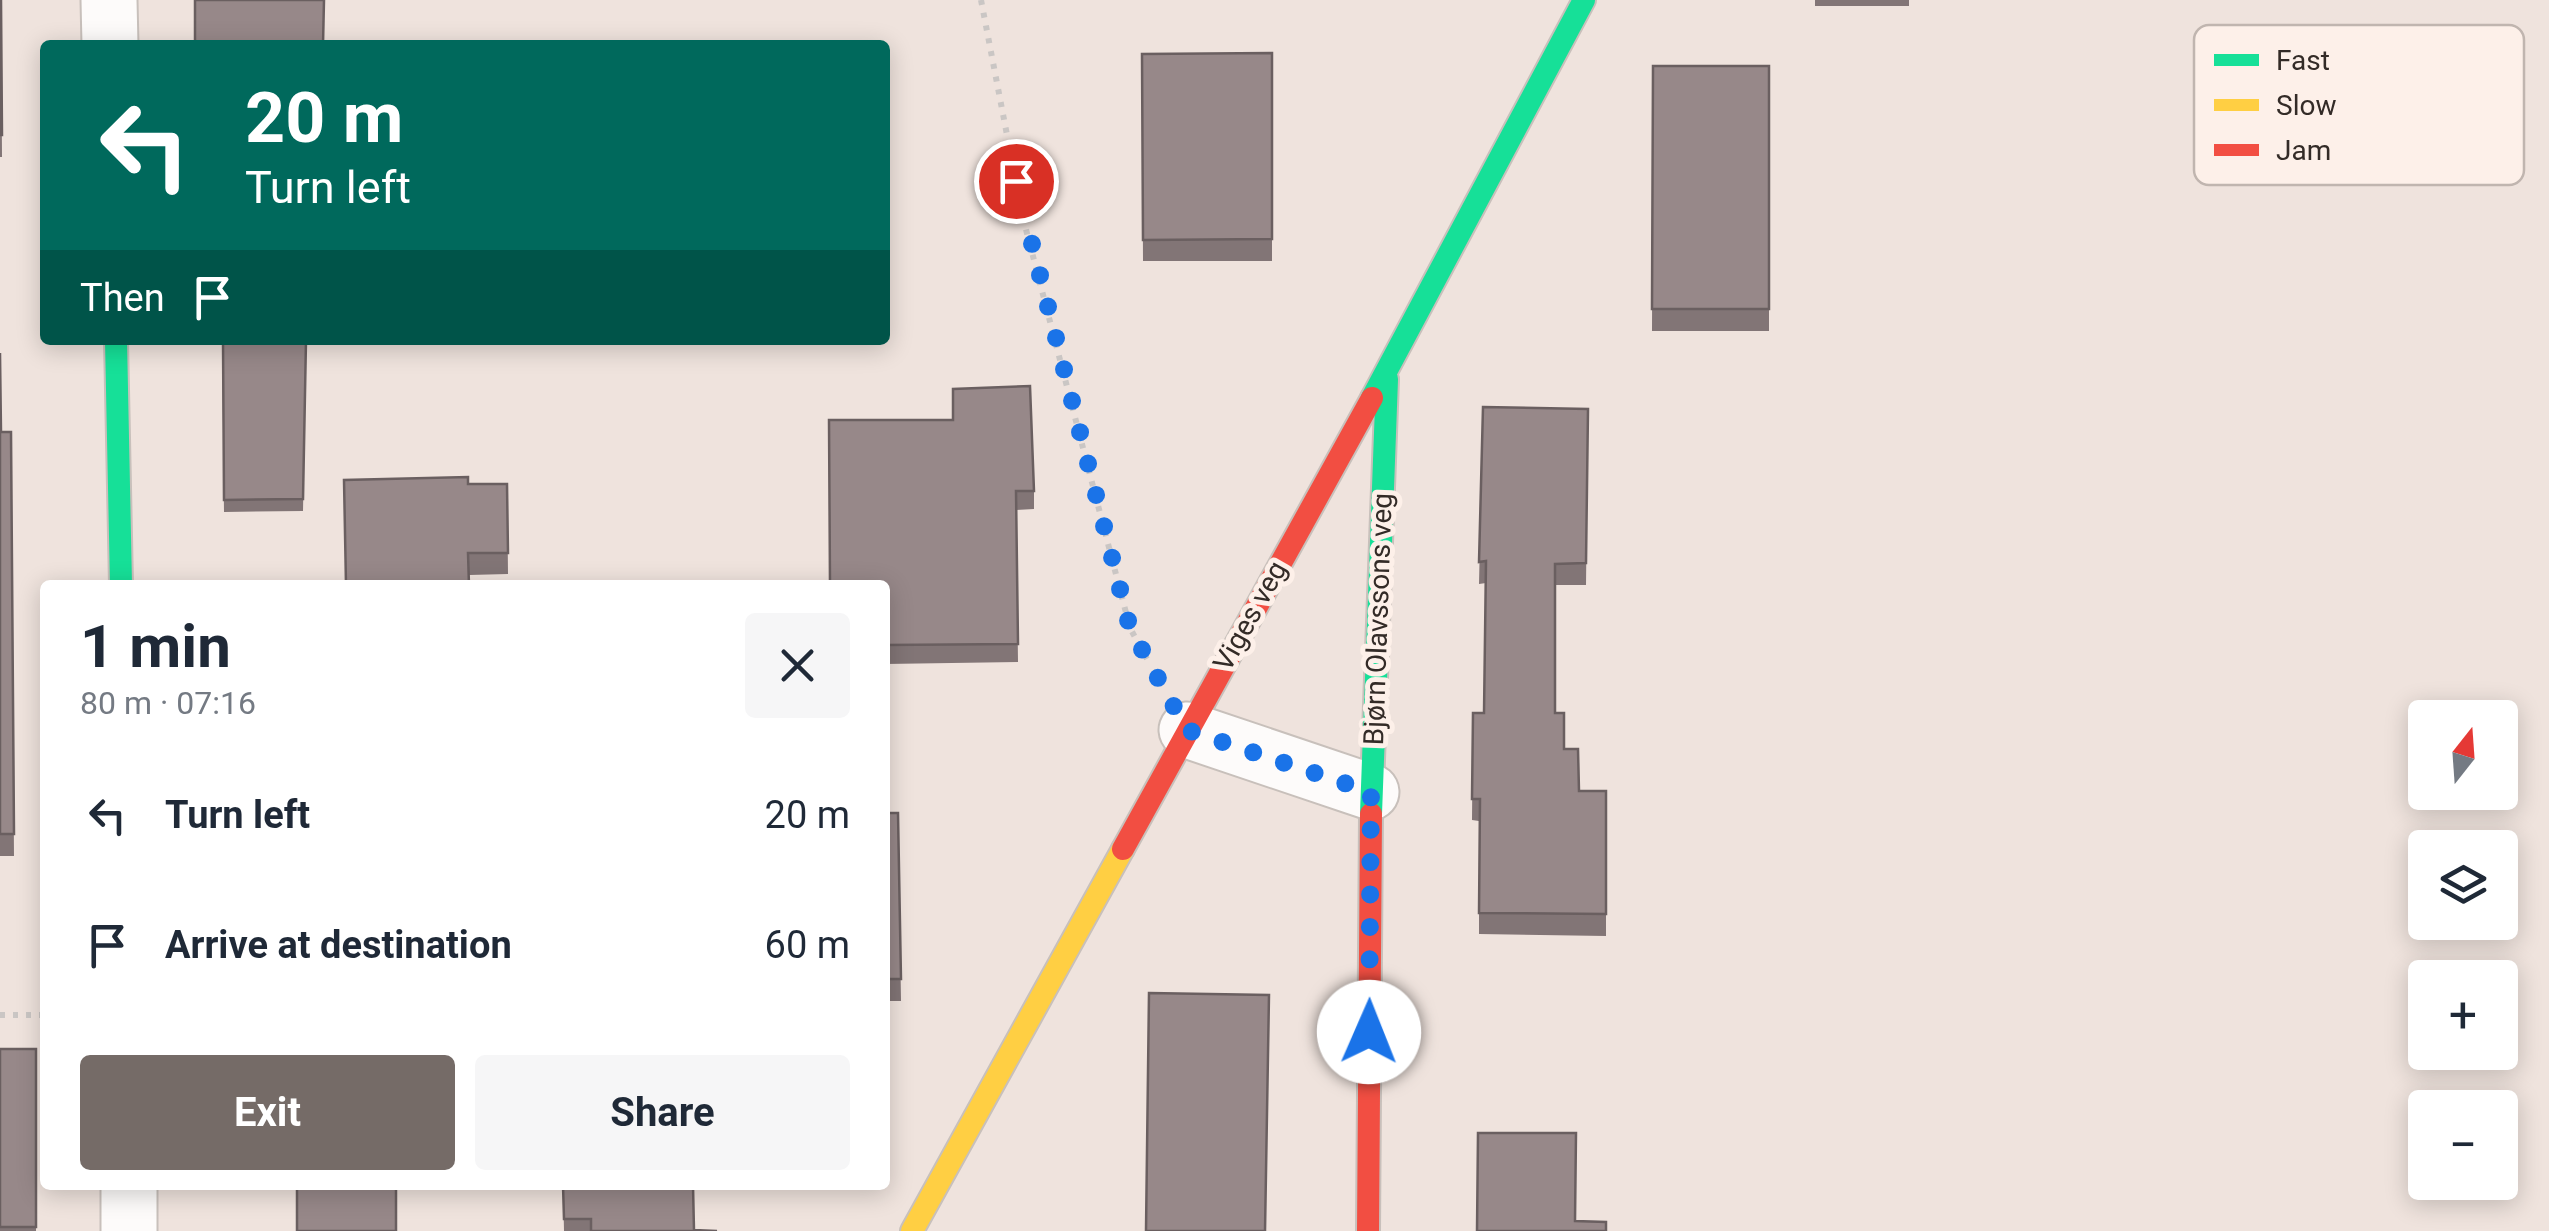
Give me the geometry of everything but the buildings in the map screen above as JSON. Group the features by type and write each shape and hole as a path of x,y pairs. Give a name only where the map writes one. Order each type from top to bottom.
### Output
{"street":[{"path":"109,0 110,40"},
{"name":"Viges veg","path":"912,1231 1388,368 1584,0"},
{"path":"116,345 120,580"},
{"name":"Bjørn Olavssons veg","path":"1368,1231 1371,792 1388,368"},
{"path":"1187,730 1371,792"},
{"path":"129,1190 130,1231"}],"path":[{"path":"980,0 1023,218 1130,628 1187,730"},
{"path":"0,1016 40,1014"}],"traffic: fast":[{"path":"1372,398 1584,0"},
{"path":"116,345 121,580"},
{"path":"1371,814 1387,379"}],"traffic: slow":[{"path":"912,1231 1123,849"}],"traffic: jam":[{"path":"1123,849 1372,398"},
{"path":"1368,1231 1371,814"}],"route":[{"path":"1016,181 1130,628 1187,730 1371,792 1369,1032"}]}
